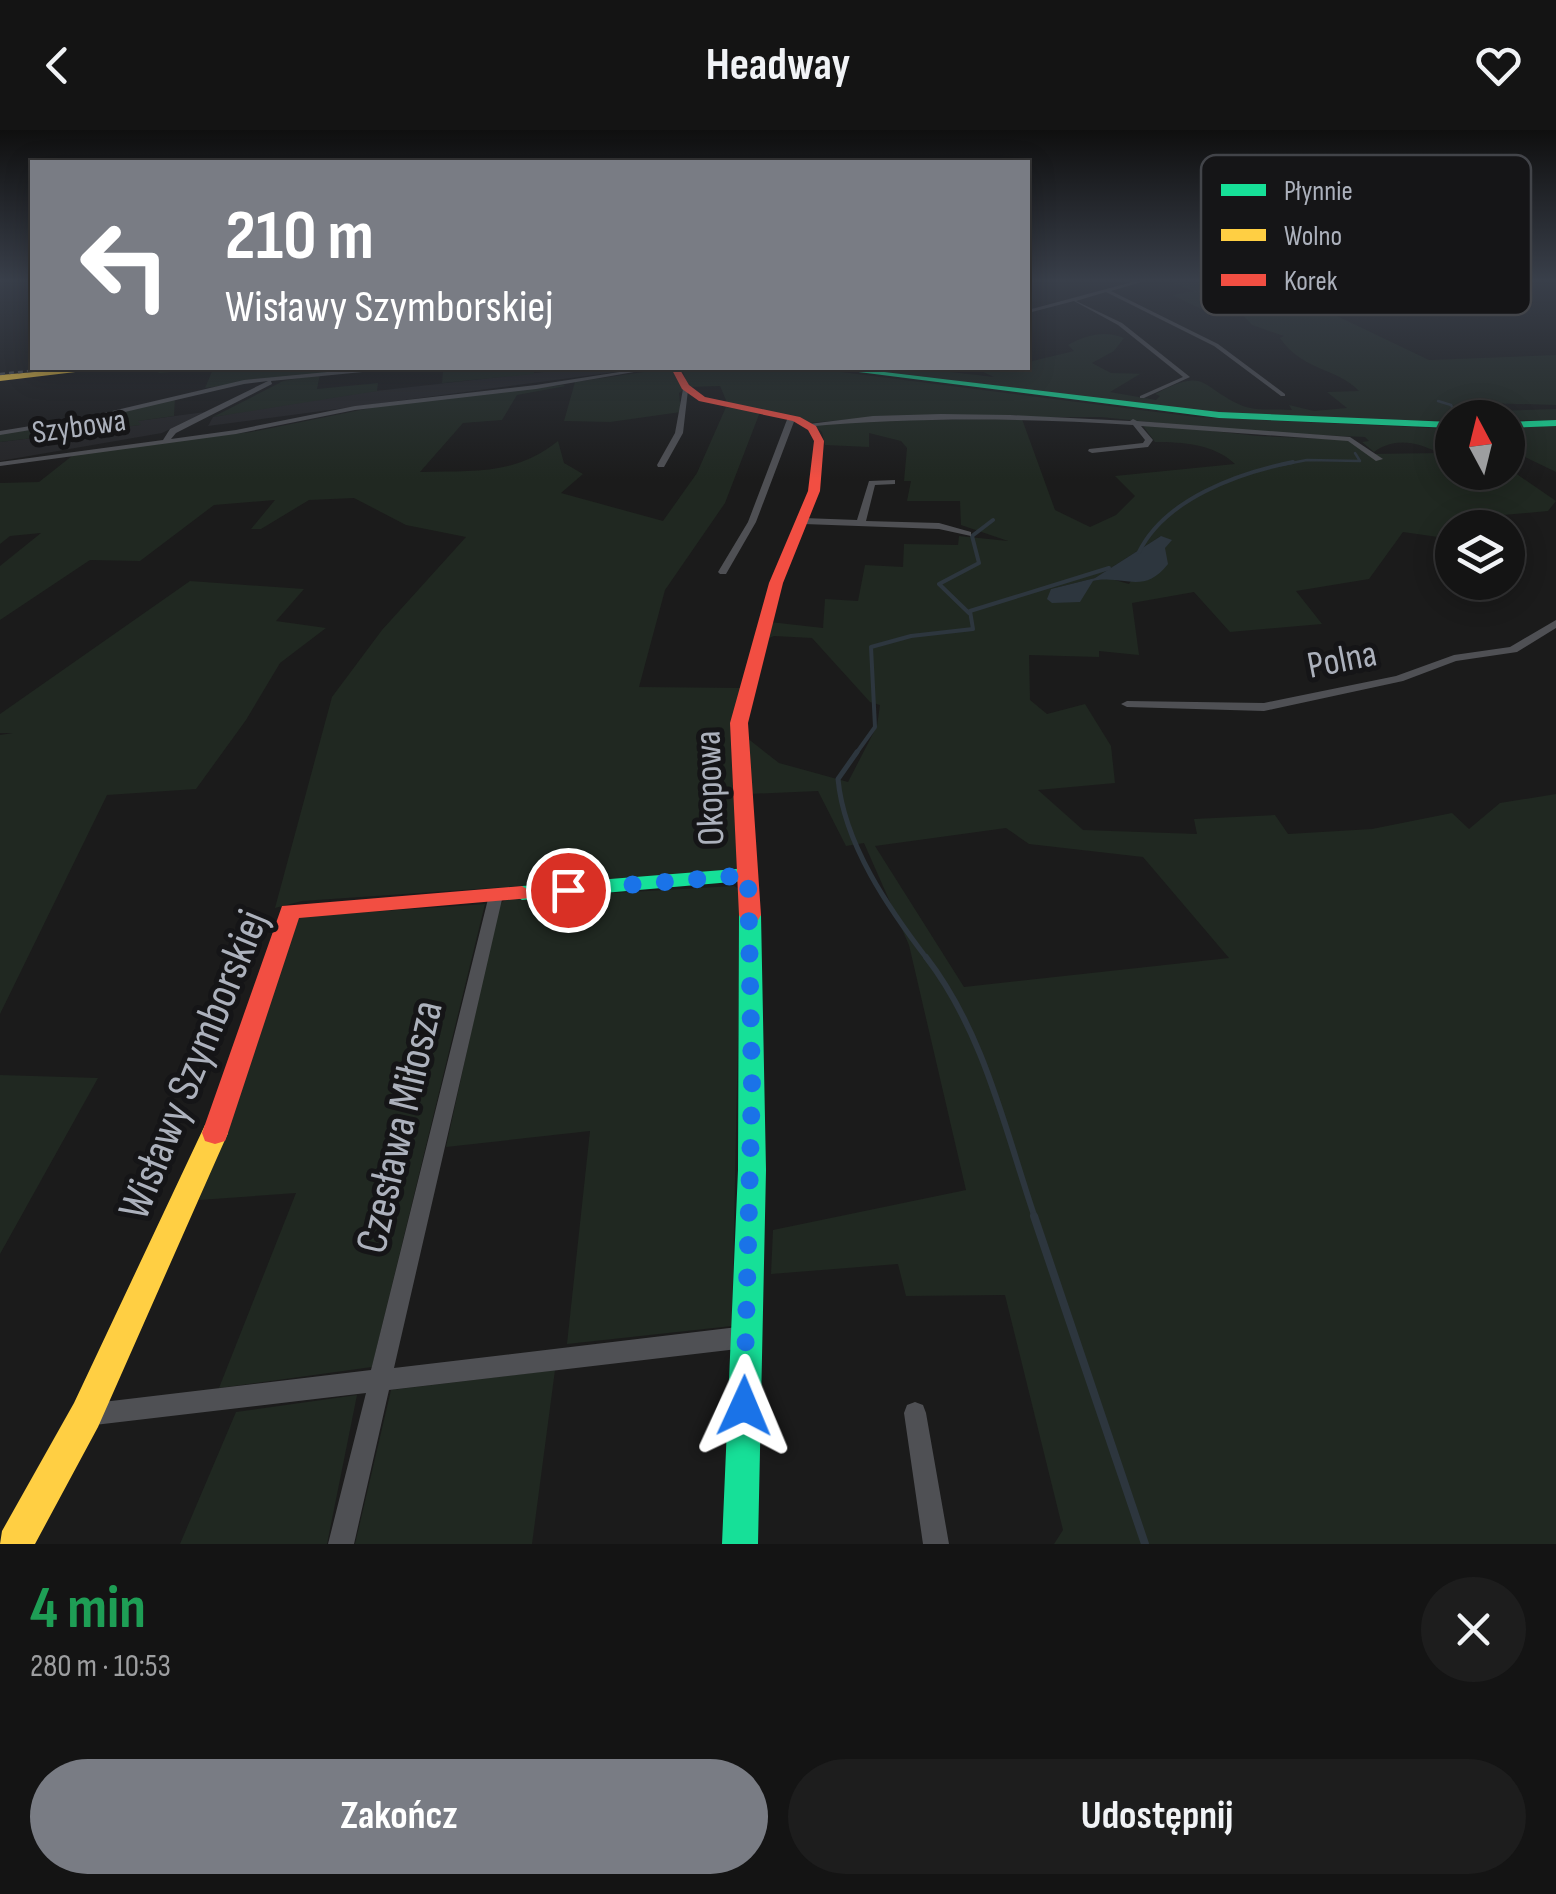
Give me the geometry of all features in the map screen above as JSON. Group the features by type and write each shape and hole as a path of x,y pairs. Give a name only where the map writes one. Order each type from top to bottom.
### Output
{"street":[{"path":"1142,397 1187,377 1149,347"},
{"path":"1219,347 1283,395"},
{"path":"0,378 83,370"},
{"path":"0,433 91,418 272,378 361,370"},
{"name":"Szybowa","path":"0,464 236,432 356,408 642,370"},
{"path":"676,370 686,390 705,401 798,422 876,418 1134,421 1350,439 1379,458"},
{"path":"848,370 1209,415 1435,424"},
{"path":"166,441 173,431 271,382 272,378"},
{"path":"661,464 679,434 686,390"},
{"path":"1092,450 1146,445 1150,440 1134,421"},
{"path":"723,572 752,522 798,422"},
{"name":"Okopowa","path":"740,1544 752,1085 748,875 738,728 754,677 768,606 804,521 819,465 820,441 814,429 798,422"},
{"path":"1525,424 1556,423"},
{"path":"861,522 872,483 892,482"},
{"path":"804,521 939,526 968,534"},
{"name":"Polna","path":"1127,704 1264,707 1399,680 1454,658 1513,650 1556,623"},
{"name":"Wisławy Szymborskiej","path":"15,1544 86,1416 209,1152 290,911 748,875"},
{"name":"Czesława Miłosza","path":"341,1544 496,895"},
{"path":"86,1416 746,1337"},
{"path":"915,1412 936,1544"}],"shaded area":[{"path":"1070,347 1117,347 1092,363 1111,373 1150,374 1140,374 1110,392 1156,400 1160,396 1155,394 1195,380 1248,408 1347,408 1327,392 1359,391 1287,347 1402,347 1429,360 1556,355 1556,405 1525,404 1525,400 1435,400 1435,421 1351,421 1206,412 870,370 934,370 994,377 979,370 1030,370 1030,362 1074,351"},
{"path":"213,370 346,370 205,388"},
{"path":"535,370 534,374 442,383 443,371"},
{"path":"560,370 631,370 208,426 213,417 314,398"},
{"path":"672,370 683,390 679,393 681,412 610,422 564,421 575,382"},
{"path":"683,370 826,370 1196,417 1435,428 1435,451 1407,443 1390,444 1374,452 1362,442 1369,441 1365,437 1245,432 1101,417 877,417 808,423 728,405 720,386 688,387"},
{"path":"320,374 317,389 378,383 377,391 213,417 283,381"},
{"path":"566,386 517,395 502,420 463,423 420,472 509,466 558,441 564,463 583,474 561,493 663,521 697,473 726,407 760,412 725,503 665,590 639,687 742,688 730,725 737,871 302,901 275,908 332,697 382,630 466,537 406,525 354,498 309,500 261,529 251,529 275,500 214,505 140,561 90,560 0,620 0,566 41,533 10,536 0,544 0,483 39,482 77,452 251,432 395,403"},
{"path":"175,398 174,416 138,421 141,425 0,442 0,434 79,422"},
{"path":"1556,409 1556,420 1525,420 1525,410"},
{"path":"205,412 162,433 0,461 0,442 139,425 137,421"},
{"path":"1022,419 1055,510 1090,527 1116,515 1135,496 1115,476 1235,464 1208,448 1155,442 1141,423 1258,436 1348,440 1369,454 1435,453 1435,490 1525,490 1525,480 1556,501 1548,511 1525,513 1525,510 1435,510 1435,537 1403,532 1369,579 1296,591 1322,624 1230,632 1194,592 1132,603 1139,655 1099,651 1099,657 1029,655 1030,700 1047,714 1085,704 1111,746 1115,783 1038,790 1083,830 1197,834 1194,819 1275,815 1288,834 1372,829 1452,813 1469,829 1500,803 1556,794 1556,1544 1054,1544 1063,1530 1005,1295 906,1296 898,1264 771,1274 773,1230 966,1190 909,945 864,843 846,846 818,791 748,794 742,734 779,763 848,782 877,726 880,705 870,702 812,638 774,636 764,640 770,622 823,628 825,599 858,601 865,565 903,567 904,544 958,545 959,536 1008,541 961,525 960,501 907,501 911,481 904,481 907,448 901,441 869,433 869,447 825,445 822,432 813,425 875,420","holes":["1161,536 1129,584 1108,578 1051,589 1095,578","1006,828 1029,844 1143,857 1229,958 964,987 875,846"]},
{"path":"1556,425 1556,472 1525,457 1525,427"},
{"path":"1161,536 1172,540 1165,548 1168,564 1150,579 1093,581 1080,602 1052,603 1047,599 1051,589 1095,578"},
{"path":"190,581 304,589 276,621 326,628 280,663 246,720 196,789 107,795 0,1014 0,735 13,733 0,733 0,714"},
{"path":"734,886 741,890 732,1326 567,1344 590,1131 446,1147 499,904 507,899"},
{"path":"485,904 372,1367 219,1388 296,1193 199,1200 297,917"},
{"path":"0,1075 98,1078 0,1254"},
{"path":"555,1370 532,1544 355,1544 391,1390"},
{"path":"357,1395 327,1544 180,1544 236,1412"}],"waterway":[{"path":"1281,465 1307,460 1360,461 1355,453"},
{"path":"1281,465 1293,462"},
{"path":"1139,552 1166,517 1185,503 1227,481 1281,465"},
{"path":"969,613 939,584 979,563 972,536 993,520"},
{"path":"855,755 875,727 871,647 911,636 973,629 970,611 1109,568"},
{"path":"857,752 838,779 849,828 884,897 928,960"},
{"path":"926,957 946,986 978,1049 1035,1218"},
{"path":"1034,1216 1145,1544"}],"railway":[{"path":"0,374 40,370"}],"traffic: fast":[{"path":"848,370 1219,415 1435,424"},
{"path":"1525,424 1556,423"},
{"path":"522,893 748,875"},
{"path":"740,1544 752,1170 750,915"}],"traffic: slow":[{"path":"0,378 83,370"},
{"path":"15,1544 86,1415 215,1133"}],"traffic: jam":[{"path":"676,370 685,387 702,399 796,419 812,428 819,441 814,491 776,583 739,723 750,915"},
{"path":"215,1133 290,911 522,893"}],"route":[{"path":"568,890 748,875 752,1085 744,1406"}]}
